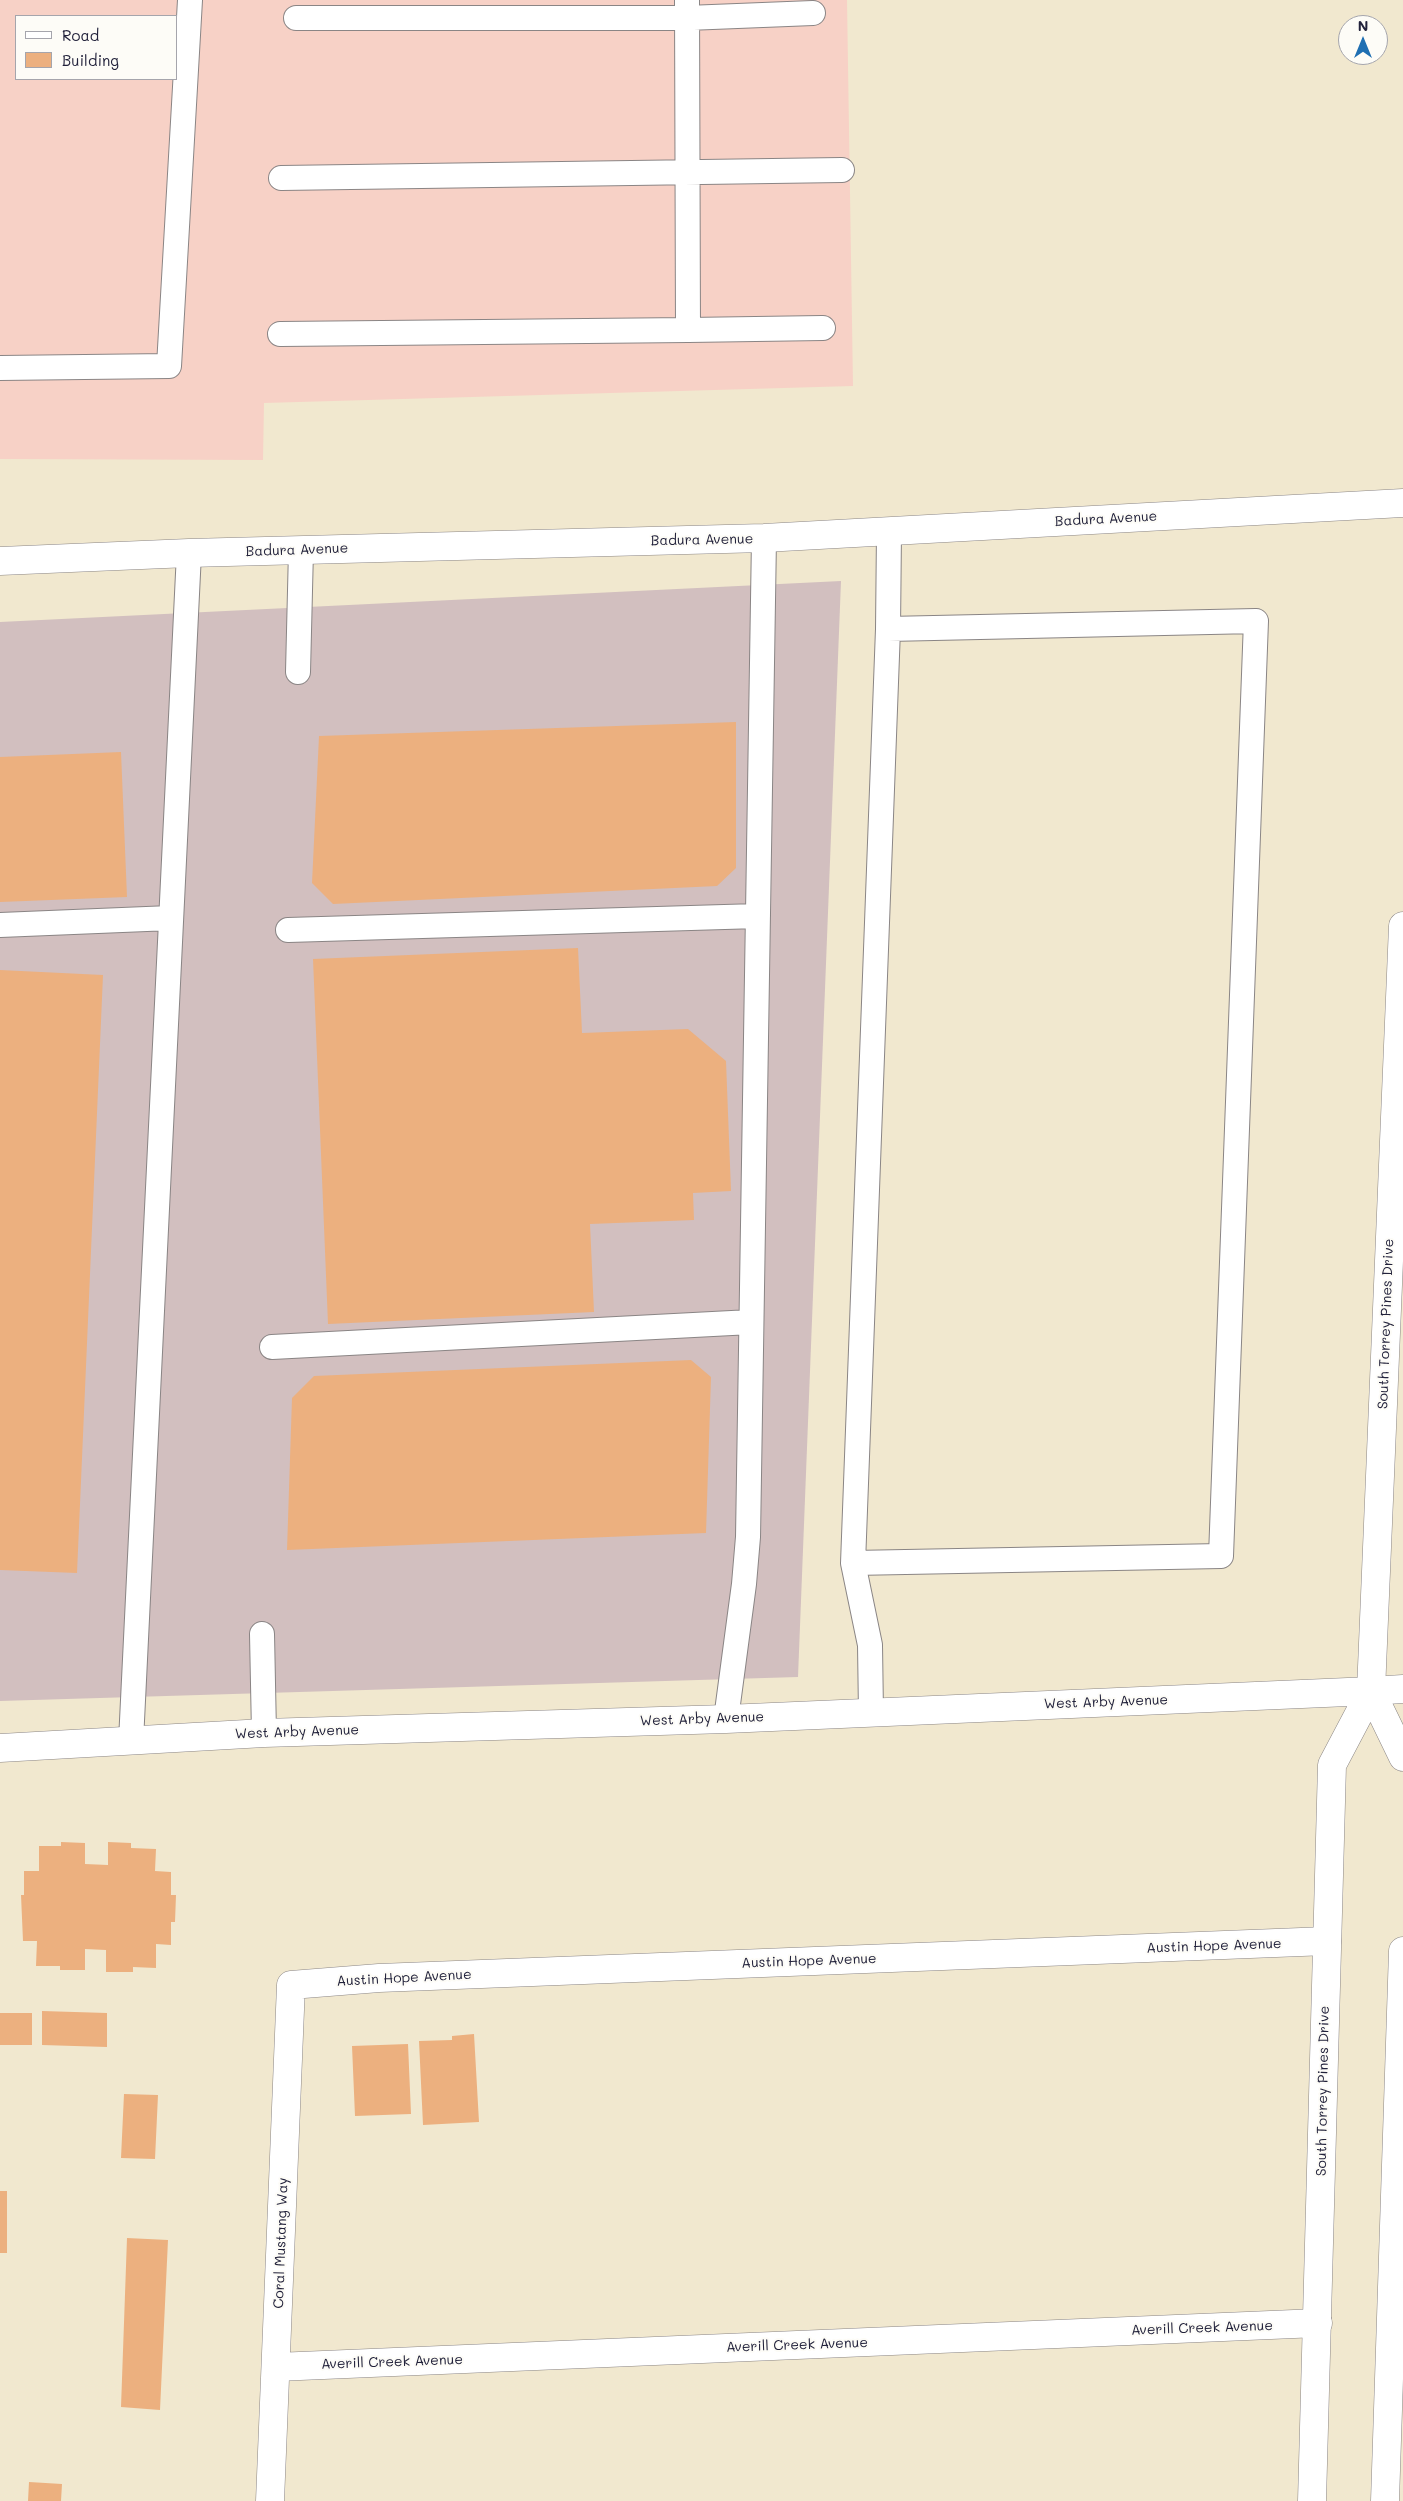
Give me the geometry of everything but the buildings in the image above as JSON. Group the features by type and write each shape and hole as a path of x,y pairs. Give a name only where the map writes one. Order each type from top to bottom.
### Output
{"street":[{"name":"Badura Avenue","path":"0,561 189,553 764,538 1403,503"},
{"name":"South Torrey Pines Drive","path":"1312,2501 1332,1765 1371,1691 1403,926"},
{"name":"West Arby Avenue","path":"0,1748 264,1733 726,1719 1403,1689"},
{"name":"South Torrey Pines Drive","path":"1371,1691 1403,1757"},
{"name":"Austin Hope Avenue","path":"291,1986 379,1978 1327,1941"},
{"path":"1385,2501 1403,1951"},
{"name":"Coral Mustang Way","path":"270,2501 291,1986"},
{"name":"Averill Creek Avenue","path":"276,2367 1318,2324"}],"lane":[{"path":"0,368 169,366 190,0"},
{"path":"687,9 688,330"},
{"path":"296,18 687,9 813,13"},
{"path":"281,178 842,170"},
{"path":"280,334 823,328"},
{"path":"872,1712 870,1646 854,1563 888,629 889,532"},
{"path":"726,1719 744,1584 748,1537 764,538"},
{"path":"298,672 301,550"},
{"path":"131,1741 189,553"},
{"path":"854,1563 1221,1556 1256,621 888,629"},
{"path":"288,930 758,916"},
{"path":"0,925 171,918"},
{"path":"272,1347 751,1322"},
{"path":"262,1634 264,1733"}],"shaded area":[{"path":"0,0 847,0 853,386 264,403 263,460 0,459"},
{"path":"841,581 798,1677 0,1701 0,622"}]}
